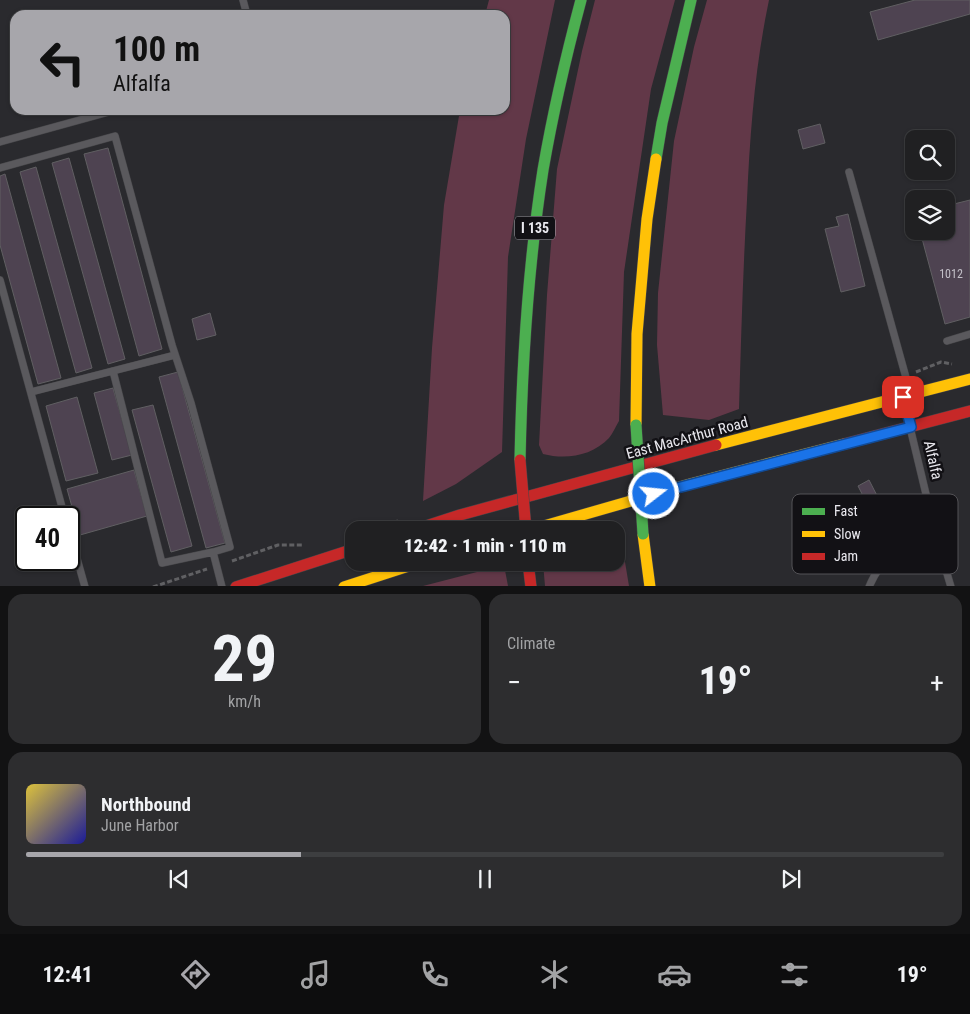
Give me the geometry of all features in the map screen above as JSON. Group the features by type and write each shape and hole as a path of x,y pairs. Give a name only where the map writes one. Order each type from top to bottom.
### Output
{"main road":[{"name":"I 135","path":"525,521 520,460 528,288 540,183 561,80 581,0"},
{"path":"650,586 643,534 636,425 637,334 647,219 662,123 691,0"},
{"name":"East MacArthur Road","path":"442,521 764,432 970,379"},
{"path":"561,521 690,484 970,412"},
{"path":"236,586 345,552"},
{"path":"344,586 392,571"}],"lane":[{"path":"0,142 98,115"},
{"path":"0,168 115,136 230,547 162,563 113,371"},
{"name":"Alfalfa","path":"849,172 907,396 911,427 926,494"},
{"path":"0,280 62,506"},
{"path":"946,341 970,334"},
{"path":"31,392 175,355"},
{"path":"212,552 222,586"},
{"path":"80,568 85,586"},
{"path":"869,586 874,574"},
{"name":"Alfalfa","path":"947,574 951,586"}],"path":[{"path":"153,586 278,545 310,546"}],"shaded area":[{"path":"489,0 555,0 526,139 508,257 502,452 456,484 423,501 432,348 444,205 459,115 510,115 510,10 486,10"},
{"path":"595,0 675,0 651,89 624,272 619,421 609,438 595,449 587,453 561,457 543,454 539,445 547,295 557,169"},
{"path":"707,0 769,0 757,75 750,150 743,278 739,409 709,420 663,415 657,345 658,293 674,141 694,47"},
{"path":"625,562 629,586 545,586 544,571 625,571"},
{"path":"481,571 505,571 508,586 423,586"}],"building":[{"path":"915,0 970,0 970,14 878,40 870,12"},
{"path":"820,124 825,143 803,149 798,130"},
{"path":"108,148 162,349 139,356 84,154"},
{"path":"69,158 125,359 108,364 52,163"},
{"path":"36,167 92,368 76,373 20,172"},
{"path":"5,174 61,378 38,384 0,245 0,176"},
{"path":"970,200 970,317 945,324 922,240 955,240 955,204"},
{"path":"848,214 865,286 841,292 825,229 839,226 836,217"},
{"path":"210,313 216,335 197,340 192,319"},
{"path":"178,372 225,543 206,548 159,377"},
{"path":"113,388 132,455 112,460 94,393"},
{"path":"77,397 98,473 66,481 46,406"},
{"path":"153,405 192,546 171,552 132,410"},
{"path":"134,470 147,516 80,535 80,506 72,506 67,489"},
{"path":"869,480 876,494 862,494 858,486"}],"traffic: fast":[{"path":"520,460 522,387 533,242 543,170 555,105 581,0"},
{"path":"656,159 662,123 691,0"},
{"path":"636,425 643,534"}],"traffic: slow":[{"path":"636,425 637,334 647,219 656,159"},
{"path":"716,445 970,379"},
{"path":"561,521 690,484 844,444"},
{"path":"643,534 650,586"},
{"path":"347,586 393,571"}],"traffic: jam":[{"path":"844,444 970,411"},
{"path":"442,521 716,445"},
{"path":"520,460 525,521"},
{"path":"239,586 345,552"},
{"path":"529,571 531,586"}],"route":[{"path":"654,494 911,427 903,397"}]}
